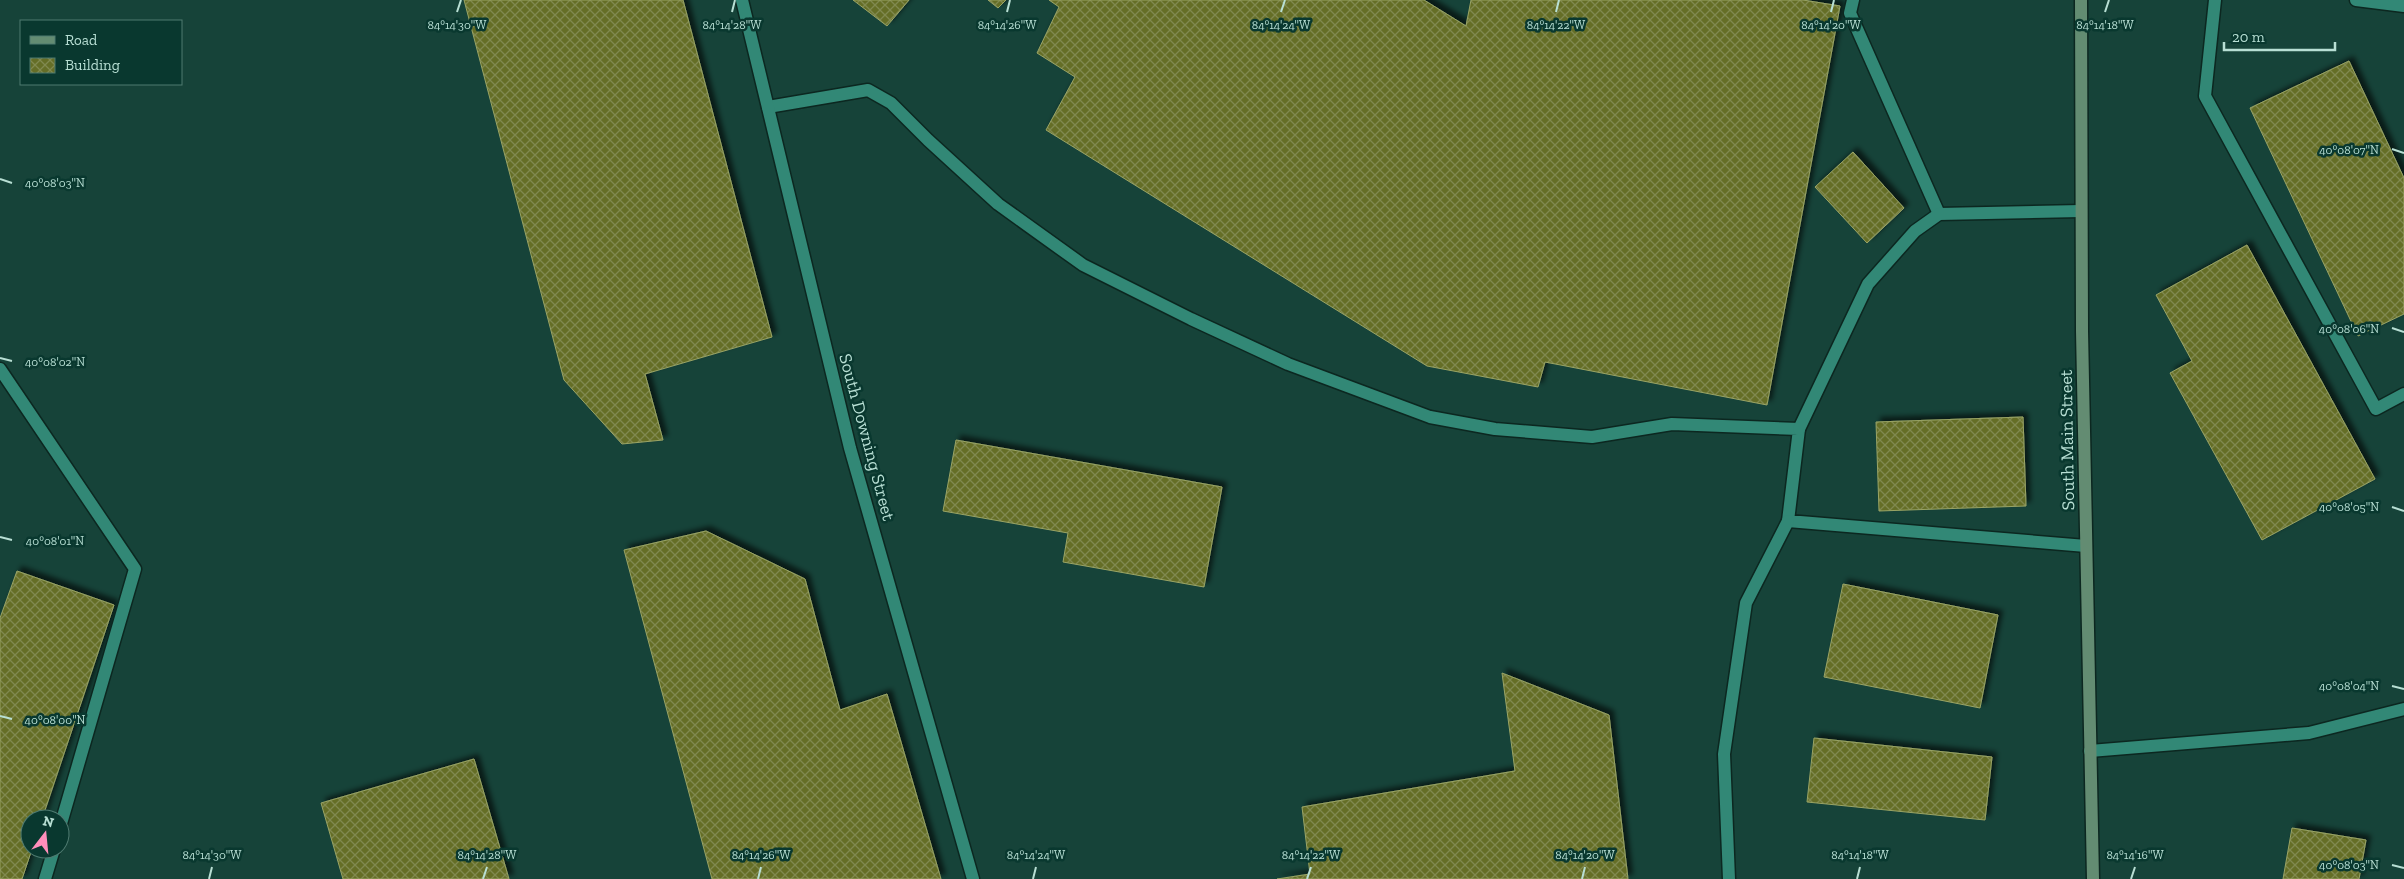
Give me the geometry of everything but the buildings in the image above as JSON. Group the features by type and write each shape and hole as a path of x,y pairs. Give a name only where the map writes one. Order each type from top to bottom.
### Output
{"main road":[{"name":"South Main Street","path":"2081,0 2081,211 2093,879"}],"street":[{"name":"South Downing Street","path":"742,0 850,448 973,879"},
{"path":"1853,0 1850,13 1939,214"},
{"path":"2215,0 2205,96 2376,409 2404,394"},
{"path":"2356,0 2404,6"},
{"path":"768,107 868,90 891,103 998,204 1083,265 1191,319 1288,364 1430,417 1495,429 1592,437 1672,424 1799,429"},
{"path":"1729,879 1724,754 1746,603 1788,521 1799,429 1868,284 1915,232 1939,214 2081,211"},
{"path":"0,369 135,569 65,809"},
{"path":"1788,521 2086,546"},
{"path":"2090,751 2309,734 2404,709"},
{"path":"45,879 51,859"}]}
